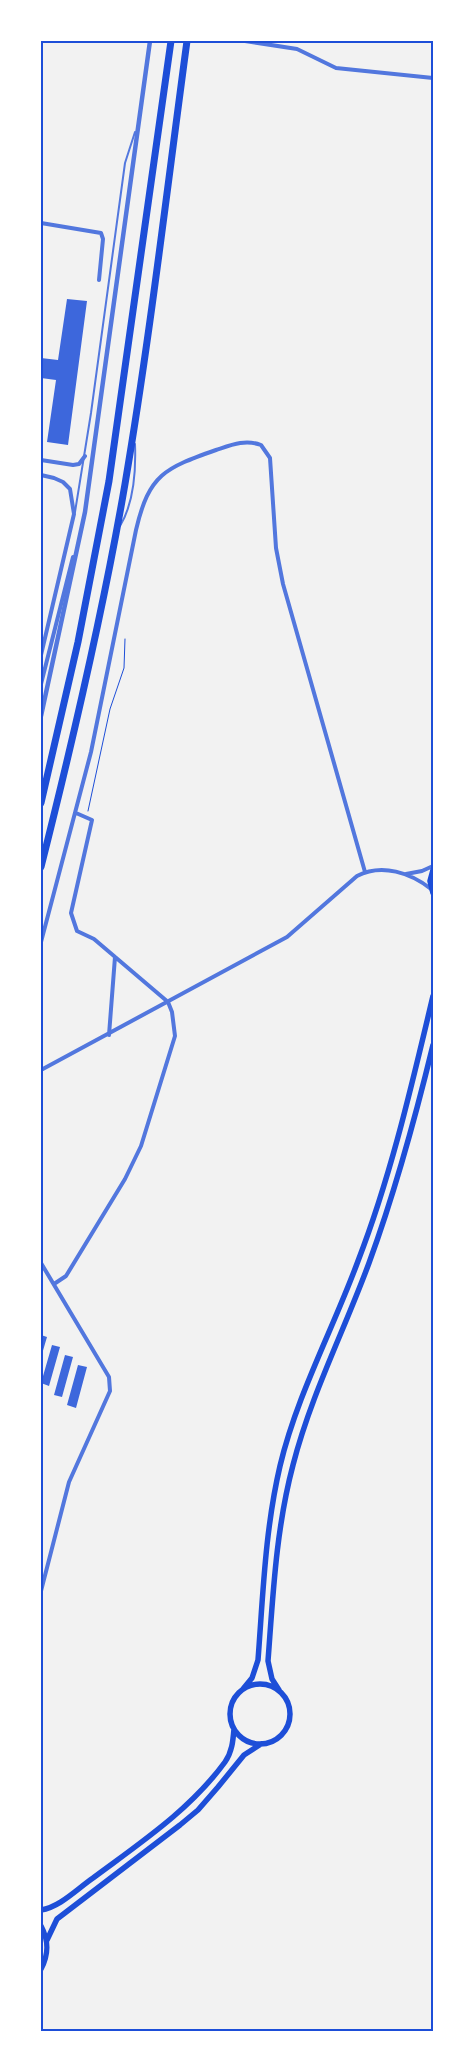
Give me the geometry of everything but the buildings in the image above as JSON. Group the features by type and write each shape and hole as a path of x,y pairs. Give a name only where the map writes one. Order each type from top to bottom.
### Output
{"highway":[{"path":"41,803 78,642 109,481 171,41"},
{"path":"41,867 94,647 115,535 134,428 188,41"}],"main road":[{"path":"432,891 430,881 433,870"},
{"path":"41,1910 47,1909 67,1897 154,1833 191,1801 226,1760 232,1746 234,1729 230,1717 232,1704 252,1678 258,1660 267,1541 281,1464 306,1389 371,1225 408,1099 433,996"},
{"path":"234,1729 248,1742 261,1744 268,1743 280,1736 288,1725 289,1704 272,1679 268,1660 278,1542 283,1507 292,1467 316,1394 354,1303 381,1228 433,1045"},
{"path":"243,1689 259,1684 267,1684 279,1690"},
{"path":"47,1940 57,1920 198,1810 244,1755 261,1744"},
{"path":"41,1926 47,1940 47,1955 41,1969"}],"street":[{"path":"41,716 85,512 150,41"},
{"path":"245,41 297,49 336,68 433,78"},
{"path":"41,223 101,233 103,239 98,280"},
{"path":"41,942 92,752 136,530 146,495 164,472 176,465 246,442 261,445 270,458 276,548 283,584 365,872"},
{"path":"41,460 73,465 79,464 85,456"},
{"path":"41,475 63,482 70,489 74,514 41,655"},
{"path":"41,684 85,512"},
{"path":"54,1284 66,1276 125,1180 141,1146 175,1036 172,1012 168,1002 94,939 77,931 74,925 71,913 92,820 76,813"},
{"path":"406,874 422,871 433,866"},
{"path":"41,1070 109,1035 288,936 365,872 374,870 406,874 420,880 432,891"},
{"path":"109,1035 115,957"},
{"path":"41,1262 111,1383 108,1396 69,1482 41,1591"},
{"path":"41,1723 41,1751"}],"lane":[{"path":"74,514 85,456 125,162 140,121"}],"path":[{"path":"86,819 110,709 124,668 125,639"}]}
